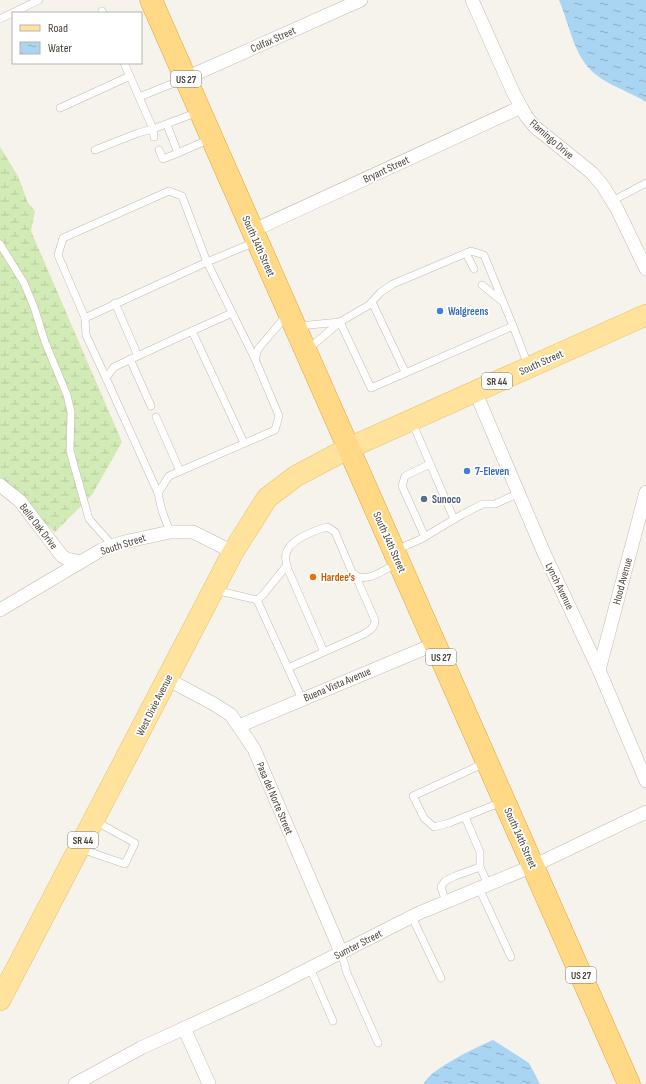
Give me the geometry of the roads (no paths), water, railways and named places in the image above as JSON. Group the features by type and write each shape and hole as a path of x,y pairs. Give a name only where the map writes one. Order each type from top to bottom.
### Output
{"highway":[{"name":"South 14th Street","path":"152,0 254,236 629,1084"}],"main road":[{"name":"South Street","path":"349,448 646,315"},
{"name":"West Dixie Avenue","path":"0,998 233,552 256,514 267,498 277,489 308,469 349,448"}],"street":[{"name":"Colfax Street","path":"186,78 361,0"},
{"name":"Flamingo Drive","path":"472,0 521,107 536,127 592,172 612,201 646,268"},
{"name":"Bryant Street","path":"254,236 521,107"},
{"name":"Lynch Avenue","path":"475,391 520,493 544,553 599,670 646,781"},
{"name":"Belle Oak Drive","path":"0,485 20,501 62,556 67,559 80,562"},
{"name":"Hood Avenue","path":"599,670 646,492"},
{"name":"South Street","path":"0,610 80,562 113,546 152,535 170,532 193,532 233,552"},
{"name":"Buena Vista Avenue","path":"239,726 435,644"},
{"name":"Pasa del Norte Street","path":"167,680 214,704 231,715 254,749 341,952"},
{"name":"Sumter Street","path":"75,1084 141,1048 310,968 412,917 533,866 646,812"},
{"path":"184,1028 209,1084"}],"lane":[{"path":"13,12 39,0"},
{"path":"0,18 12,12"},
{"path":"124,64 153,129 154,137"},
{"path":"60,108 130,76"},
{"path":"139,97 186,78"},
{"path":"95,150 138,133 167,125 200,111"},
{"path":"167,125 178,152"},
{"path":"159,150 163,159 212,139"},
{"path":"612,201 646,183"},
{"path":"158,493 169,476 275,430 279,416 255,359 207,262 182,196 169,190 70,234 64,238 58,255 86,318 86,335 158,493 170,532"},
{"path":"86,318 115,303 207,262 254,236"},
{"path":"0,244 24,283 34,307 45,342 67,395 71,412 70,451 89,519 113,546"},
{"path":"306,351 340,322 360,311 372,302 381,292 393,284 470,251 484,255 529,367"},
{"path":"466,253 474,269"},
{"path":"482,285 504,304"},
{"path":"372,302 405,372"},
{"path":"115,303 138,356"},
{"path":"106,378 114,367 232,313"},
{"path":"255,359 258,349 292,320 340,322"},
{"path":"340,322 372,388 405,372 513,326"},
{"path":"192,331 244,443"},
{"path":"130,359 151,406"},
{"path":"156,418 180,471"},
{"path":"412,420 454,519"},
{"path":"425,536 402,486 405,476 430,464"},
{"path":"356,577 370,577 425,536 483,504 495,504 520,493"},
{"path":"288,668 324,652 362,635 370,631 375,625 375,620 335,532 327,527 318,529 297,541 288,548 285,556 287,565 324,652"},
{"path":"213,590 257,600 263,596 287,565"},
{"path":"257,600 302,699"},
{"path":"487,762 413,796 424,818 434,827 465,817 504,801"},
{"path":"465,817 480,852 480,868 483,886 511,957"},
{"path":"79,848 125,864 135,843 93,821"},
{"path":"446,902 441,887 445,881 480,868"},
{"path":"412,917 441,978"},
{"path":"341,952 347,973 378,1043"},
{"path":"310,968 333,1021"}],"water":[{"path":"559,0 646,0 646,102 602,79 585,63 574,44"},
{"path":"493,1040 529,1063 540,1084 424,1084 434,1072 466,1053"}],"place":[{"name":"Walgreens","path":"440,311"},
{"name":"7-Eleven","path":"467,471"},
{"name":"Sunoco","path":"424,499"},
{"name":"Hardee's","path":"313,577"}]}
